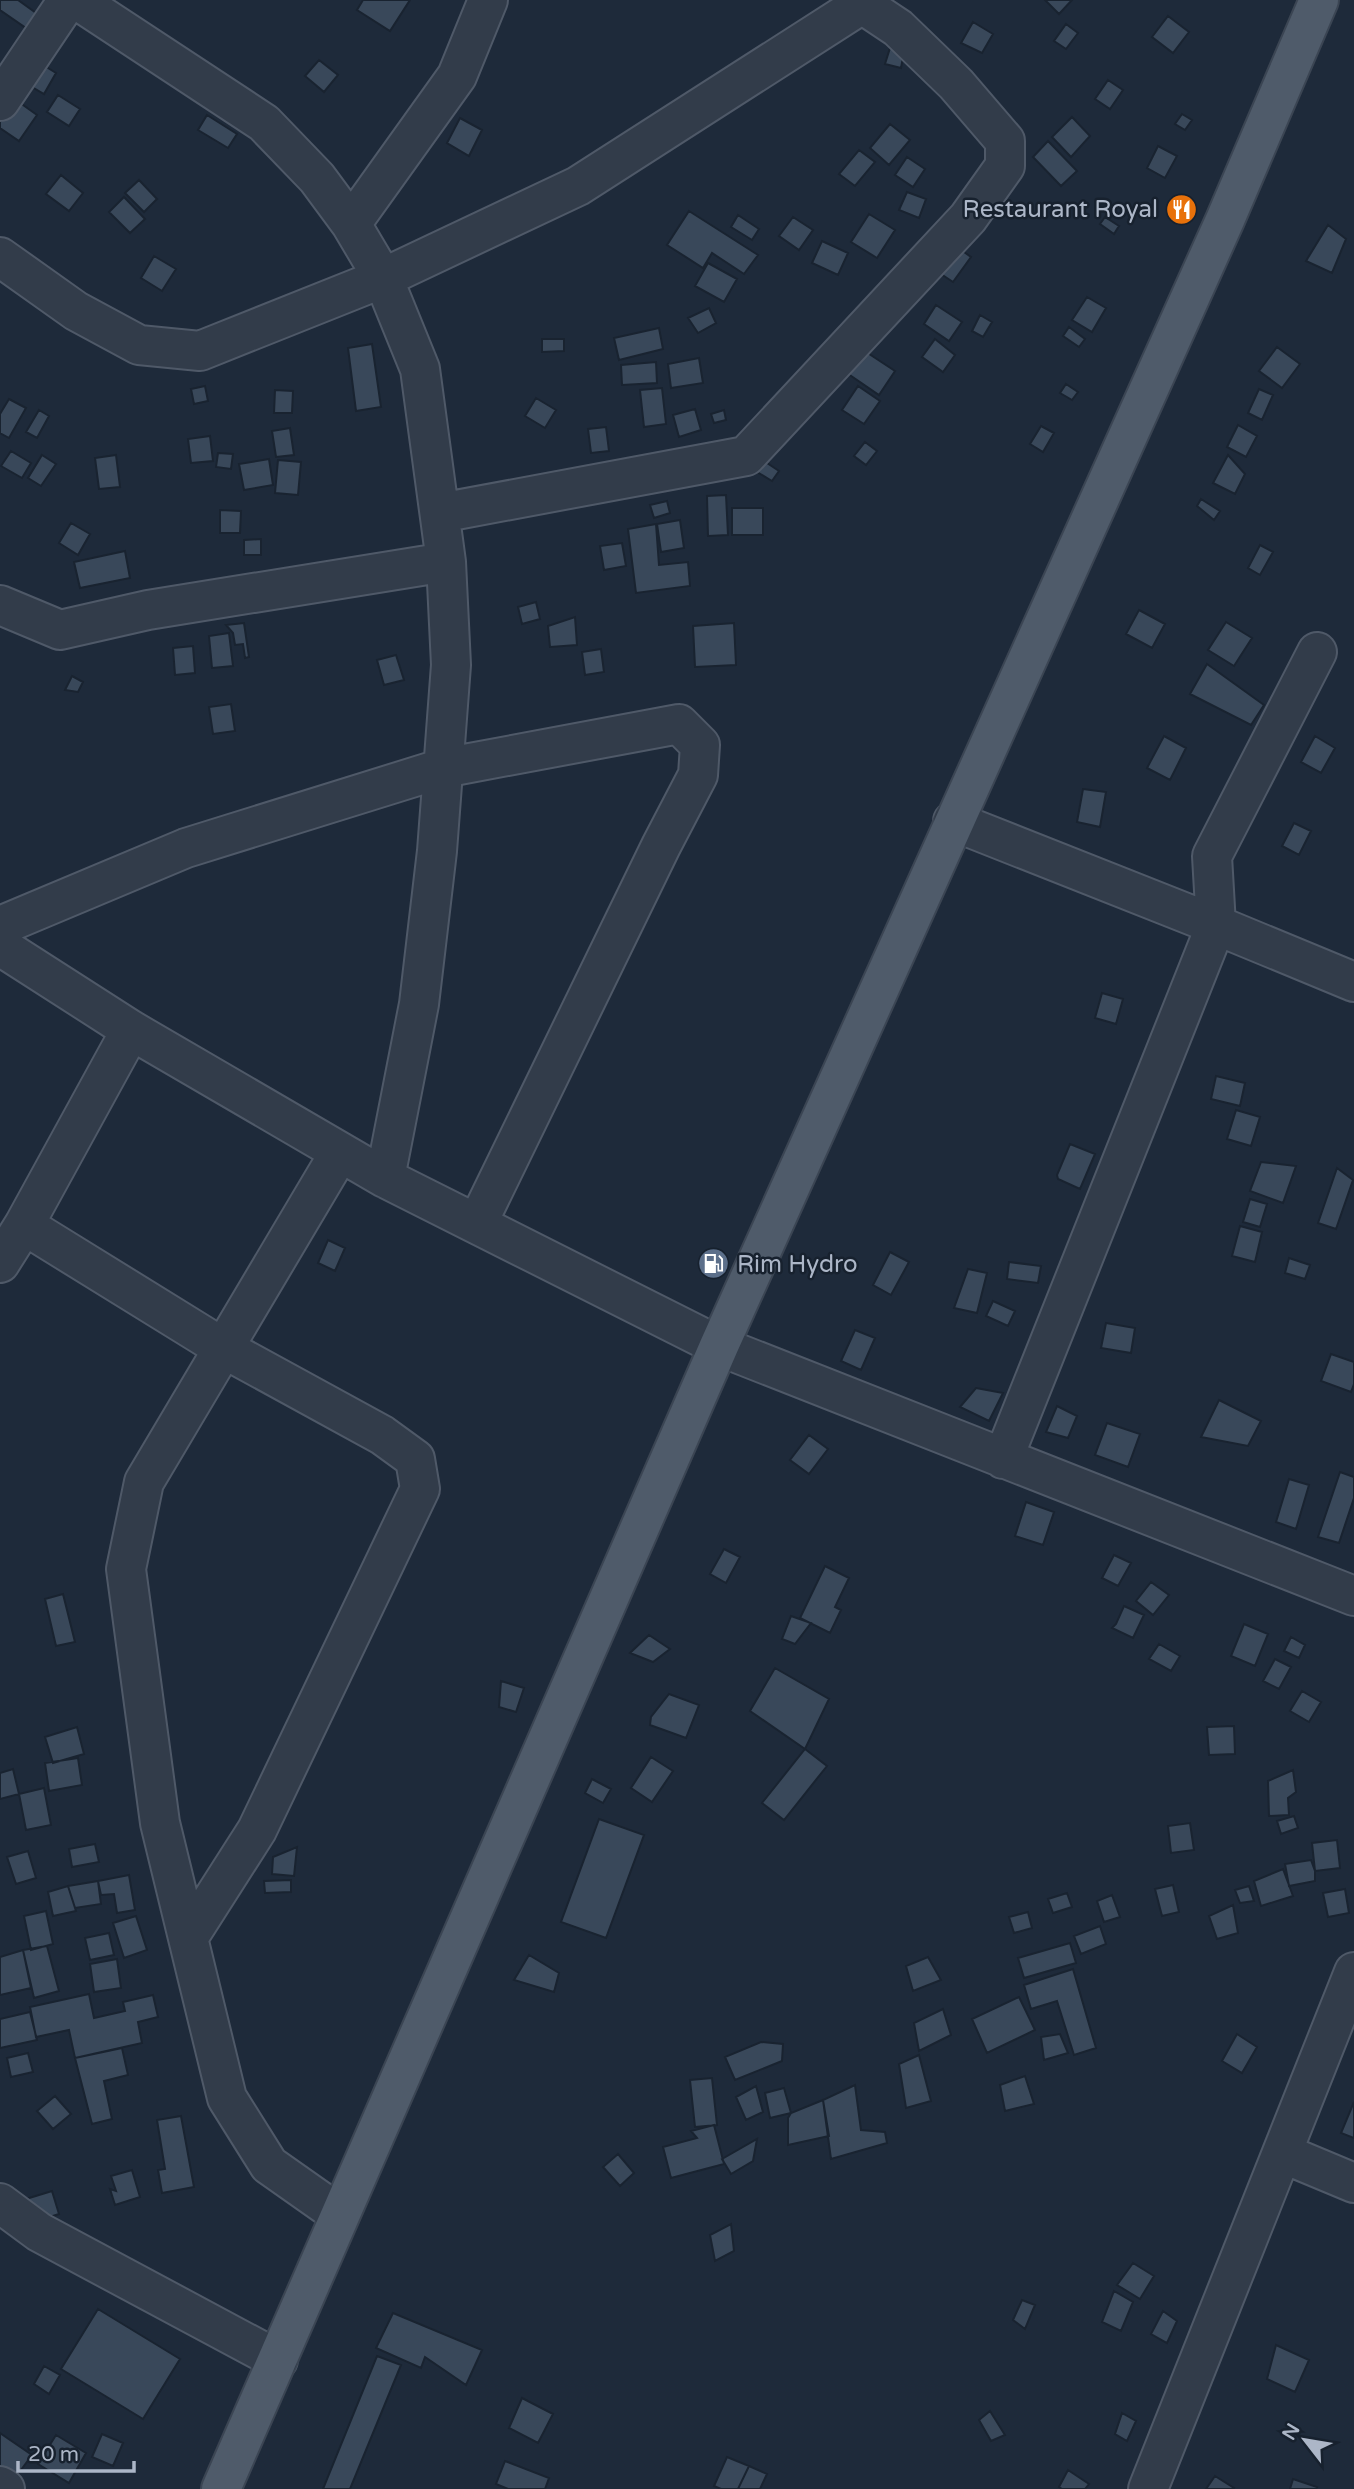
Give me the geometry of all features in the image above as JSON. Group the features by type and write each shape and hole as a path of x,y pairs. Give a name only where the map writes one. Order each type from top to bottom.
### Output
{"main road":[{"path":"231,2486 278,2360 340,2215 719,1346 1225,220 1319,0"}],"street":[{"path":"0,101 68,0"},
{"path":"77,0 264,123 317,178 351,224 383,278 420,369 446,562 451,665 437,851 419,1004 385,1178"},
{"path":"351,224 457,76 488,0"},
{"path":"0,257 76,311 139,345 200,351 383,278 578,186 863,2 898,28 956,84 1005,141 1005,166 968,218 746,456 440,513"},
{"path":"0,605 60,630 148,610 446,562"},
{"path":"1003,1459 1216,925 1212,856 1317,652"},
{"path":"0,926 186,848 443,768 679,724 701,745 698,775 477,1224"},
{"path":"953,821 1354,982"},
{"path":"0,946 131,1030 385,1178 719,1346 1354,1596"},
{"path":"0,1263 24,1225 131,1030"},
{"path":"340,1152 144,1482 126,1569 160,1823 227,2098 269,2165 340,2215"},
{"path":"24,1225 223,1348 382,1435 415,1459 419,1489 257,1829 188,1938"},
{"path":"1148,2489 1354,1972"},
{"path":"1282,2153 1354,2183"},
{"path":"0,2203 39,2232 278,2360"},
{"path":"0,2486 5,2489"}],"building":[{"path":"0,0 18,0 36,13 26,28 0,10"},
{"path":"363,0 410,0 390,31 357,10"},
{"path":"1045,0 1072,0 1059,14"},
{"path":"1168,16 1189,32 1173,53 1152,37"},
{"path":"973,22 993,34 982,53 961,43"},
{"path":"1066,24 1078,33 1066,49 1054,41"},
{"path":"890,48 904,52 901,68 885,64"},
{"path":"319,60 338,75 324,92 305,76"},
{"path":"40,63 56,73 44,94 27,84"},
{"path":"1108,80 1123,90 1110,109 1095,99"},
{"path":"58,95 80,109 69,126 47,112"},
{"path":"16,100 37,115 19,141 0,128 0,122"},
{"path":"1182,114 1192,120 1185,130 1175,124"},
{"path":"207,115 237,134 228,148 198,130"},
{"path":"1072,117 1090,136 1071,157 1052,137"},
{"path":"460,118 482,130 469,156 447,143"},
{"path":"890,124 910,140 889,165 870,148"},
{"path":"1048,141 1077,171 1061,186 1033,157"},
{"path":"1158,146 1177,156 1165,178 1147,168"},
{"path":"859,150 875,162 855,186 839,174"},
{"path":"907,157 925,169 913,187 895,175"},
{"path":"61,175 83,193 69,211 46,194"},
{"path":"139,180 157,199 144,212 125,193"},
{"path":"907,192 926,199 919,218 899,210"},
{"path":"124,197 145,219 130,233 109,212"},
{"path":"689,211 758,255 744,274 712,253 703,268 667,245"},
{"path":"869,214 895,230 877,258 851,242"},
{"path":"738,215 759,229 752,240 731,227"},
{"path":"793,217 813,230 799,250 779,236"},
{"path":"1105,217 1119,226 1114,234 1100,224"},
{"path":"1328,225 1346,239 1332,273 1306,261"},
{"path":"822,241 848,253 838,275 812,263"},
{"path":"953,244 971,257 953,282 935,270"},
{"path":"154,256 176,269 162,291 141,278"},
{"path":"708,263 737,279 724,302 695,286"},
{"path":"1087,297 1106,308 1092,332 1072,320"},
{"path":"936,305 962,322 949,341 924,324"},
{"path":"709,308 716,323 698,333 688,318"},
{"path":"980,315 992,322 983,337 972,331"},
{"path":"1069,327 1085,339 1079,347 1063,336"},
{"path":"659,328 663,349 619,360 614,338"},
{"path":"542,339 564,339 564,351 542,352"},
{"path":"935,339 955,355 943,372 922,357"},
{"path":"372,344 381,407 356,411 348,348"},
{"path":"857,346 895,371 879,395 841,369"},
{"path":"1277,347 1300,364 1282,388 1259,371"},
{"path":"699,358 703,383 671,388 668,364"},
{"path":"656,362 657,383 622,385 621,365"},
{"path":"1066,384 1078,392 1072,400 1060,393"},
{"path":"205,386 208,401 194,404 191,389"},
{"path":"858,386 880,401 864,424 842,410"},
{"path":"662,388 666,424 644,427 640,390"},
{"path":"1259,389 1273,395 1262,420 1248,413"},
{"path":"275,390 293,391 292,413 274,413"},
{"path":"536,398 556,410 545,428 525,416"},
{"path":"9,399 26,408 9,438 0,433 0,414"},
{"path":"695,409 701,430 679,437 673,415"},
{"path":"39,410 49,416 37,438 26,432"},
{"path":"724,410 726,420 714,423 711,414"},
{"path":"1238,425 1257,436 1246,457 1227,447"},
{"path":"1041,426 1054,433 1043,452 1030,444"},
{"path":"606,427 609,451 591,453 588,429"},
{"path":"290,428 294,455 276,457 272,431"},
{"path":"210,436 213,461 191,463 188,439"},
{"path":"865,442 877,451 866,465 854,456"},
{"path":"11,451 31,463 22,478 1,466"},
{"path":"218,453 233,454 231,469 216,467"},
{"path":"42,455 56,464 41,486 28,478"},
{"path":"116,455 120,487 99,489 95,458"},
{"path":"1228,455 1245,474 1235,494 1213,483"},
{"path":"269,459 273,485 244,490 239,464"},
{"path":"278,460 301,462 298,495 275,493"},
{"path":"764,461 779,471 772,481 757,472"},
{"path":"726,495 728,535 708,536 707,496"},
{"path":"1201,499 1220,511 1214,520 1197,506"},
{"path":"667,501 670,513 654,518 650,505"},
{"path":"732,508 763,508 763,535 732,535"},
{"path":"220,510 241,511 240,533 220,533"},
{"path":"680,520 684,548 661,552 657,524"},
{"path":"71,523 90,534 78,555 59,543"},
{"path":"656,524 659,565 688,562 690,586 636,593 628,529"},
{"path":"261,539 261,555 244,555 244,540"},
{"path":"622,543 626,566 604,570 600,546"},
{"path":"1260,545 1273,552 1260,575 1248,568"},
{"path":"125,551 130,578 80,588 74,562"},
{"path":"536,602 540,619 522,624 518,607"},
{"path":"1139,610 1165,624 1152,648 1126,634"},
{"path":"575,617 577,645 550,647 548,626"},
{"path":"1226,622 1252,638 1234,666 1208,650"},
{"path":"244,623 249,657 245,658 243,644 235,645 233,633 226,625"},
{"path":"734,623 736,665 695,667 693,626"},
{"path":"229,633 233,666 212,668 209,636"},
{"path":"193,646 195,673 175,675 173,648"},
{"path":"601,649 604,672 585,675 582,652"},
{"path":"396,655 404,680 384,685 377,660"},
{"path":"1207,664 1264,705 1251,725 1190,694"},
{"path":"72,676 83,682 78,692 65,690"},
{"path":"231,704 235,731 213,734 209,707"},
{"path":"1164,736 1186,748 1170,780 1147,768"},
{"path":"1315,736 1335,748 1321,773 1301,762"},
{"path":"1083,789 1106,792 1100,827 1077,822"},
{"path":"1294,823 1311,831 1299,855 1282,846"},
{"path":"1102,993 1123,999 1116,1024 1095,1018"},
{"path":"1216,1076 1245,1083 1240,1106 1211,1099"},
{"path":"1236,1110 1260,1117 1251,1146 1227,1139"},
{"path":"1070,1144 1095,1154 1080,1189 1058,1179 1057,1175"},
{"path":"1261,1162 1296,1166 1283,1203 1250,1191"},
{"path":"1337,1168 1353,1180 1336,1229 1318,1223"},
{"path":"1250,1199 1267,1204 1260,1227 1243,1222"},
{"path":"1240,1226 1262,1232 1255,1262 1232,1256"},
{"path":"328,1240 345,1248 335,1271 318,1263"},
{"path":"890,1252 909,1262 891,1295 873,1285"},
{"path":"1289,1258 1310,1265 1305,1279 1285,1273"},
{"path":"1009,1262 1041,1266 1038,1283 1007,1279"},
{"path":"968,1269 987,1273 977,1313 954,1308"},
{"path":"993,1301 1015,1311 1008,1326 986,1316"},
{"path":"1106,1323 1135,1328 1131,1353 1101,1348"},
{"path":"855,1330 875,1338 861,1370 841,1361"},
{"path":"1331,1354 1354,1362 1354,1384 1351,1392 1321,1381"},
{"path":"976,1388 1003,1393 989,1421 960,1407"},
{"path":"1219,1400 1261,1421 1248,1446 1201,1437"},
{"path":"1057,1406 1077,1416 1068,1438 1046,1432"},
{"path":"1107,1423 1140,1434 1128,1467 1095,1455"},
{"path":"809,1435 828,1449 809,1474 790,1460"},
{"path":"1340,1472 1354,1477 1354,1498 1339,1543 1318,1537"},
{"path":"1289,1479 1309,1485 1296,1529 1276,1522"},
{"path":"1026,1502 1054,1512 1043,1545 1015,1536"},
{"path":"724,1549 740,1557 726,1583 710,1574"},
{"path":"1114,1555 1131,1563 1118,1586 1102,1578"},
{"path":"825,1566 849,1578 835,1607 841,1610 830,1633 800,1618"},
{"path":"1151,1582 1169,1595 1153,1615 1136,1601"},
{"path":"63,1594 75,1642 56,1646 45,1599"},
{"path":"1124,1606 1144,1615 1133,1638 1112,1628"},
{"path":"791,1616 811,1623 795,1644 782,1639"},
{"path":"1244,1624 1268,1634 1255,1666 1231,1656"},
{"path":"649,1635 670,1649 653,1662 630,1653"},
{"path":"1291,1637 1305,1645 1299,1658 1284,1651"},
{"path":"1159,1644 1180,1656 1171,1671 1149,1659"},
{"path":"1275,1659 1291,1667 1279,1689 1263,1681"},
{"path":"775,1668 829,1699 805,1749 750,1711"},
{"path":"501,1681 524,1688 516,1712 499,1707"},
{"path":"1302,1691 1321,1702 1309,1722 1290,1711"},
{"path":"669,1694 699,1705 686,1738 650,1725 651,1717"},
{"path":"1234,1726 1235,1754 1209,1755 1207,1727"},
{"path":"77,1727 84,1754 53,1763 45,1737"},
{"path":"805,1749 827,1766 784,1820 762,1803"},
{"path":"651,1757 673,1771 652,1802 631,1788"},
{"path":"78,1758 82,1785 49,1791 45,1763"},
{"path":"13,1769 19,1794 0,1799 0,1773"},
{"path":"1293,1770 1296,1792 1288,1798 1289,1815 1269,1816 1268,1781"},
{"path":"592,1779 611,1789 603,1803 585,1793"},
{"path":"44,1788 51,1825 26,1830 19,1794"},
{"path":"1294,1816 1298,1828 1281,1834 1277,1821"},
{"path":"599,1819 644,1835 606,1938 561,1922"},
{"path":"1190,1823 1194,1850 1171,1853 1168,1826"},
{"path":"1337,1840 1340,1868 1315,1871 1312,1843"},
{"path":"95,1844 99,1862 72,1867 69,1849"},
{"path":"297,1847 294,1876 272,1874 273,1857"},
{"path":"28,1851 36,1878 16,1884 7,1857"},
{"path":"1311,1860 1315,1881 1289,1886 1285,1864"},
{"path":"1283,1869 1293,1896 1261,1906 1254,1881"},
{"path":"129,1875 135,1910 117,1913 114,1894 101,1895 98,1881"},
{"path":"291,1880 291,1892 265,1893 264,1881"},
{"path":"98,1881 101,1904 75,1908 68,1886"},
{"path":"1173,1885 1179,1912 1162,1916 1155,1889"},
{"path":"68,1886 76,1911 53,1916 48,1892"},
{"path":"1249,1886 1254,1901 1240,1903 1235,1890"},
{"path":"1345,1889 1349,1913 1328,1917 1323,1893"},
{"path":"1067,1893 1072,1907 1053,1913 1048,1899"},
{"path":"1112,1895 1120,1917 1104,1922 1097,1901"},
{"path":"1233,1905 1238,1933 1217,1939 1209,1916"},
{"path":"46,1911 53,1944 31,1950 24,1916"},
{"path":"1028,1912 1032,1928 1014,1933 1009,1917"},
{"path":"136,1916 147,1950 124,1958 113,1923"},
{"path":"1100,1926 1106,1944 1081,1954 1074,1936"},
{"path":"109,1933 114,1955 90,1960 85,1938"},
{"path":"1070,1943 1076,1963 1024,1978 1018,1958"},
{"path":"47,1946 59,1991 34,1998 23,1950"},
{"path":"23,1950 31,1988 0,1995 0,1957"},
{"path":"529,1955 559,1973 554,1992 514,1980"},
{"path":"928,1957 941,1980 913,1991 906,1966"},
{"path":"117,1959 121,1988 94,1992 90,1964"},
{"path":"1073,1969 1096,2048 1074,2055 1057,2001 1031,2009 1024,1985"},
{"path":"89,1994 94,2018 125,2011 123,2002 153,1995 158,2017 138,2022 142,2043 75,2058 69,2030 36,2037 30,2007"},
{"path":"1019,1997 1035,2030 987,2053 972,2019"},
{"path":"943,2009 951,2035 919,2051 914,2023"},
{"path":"30,2012 37,2040 0,2048 0,2019"},
{"path":"1060,2034 1068,2053 1044,2060 1041,2037"},
{"path":"1237,2034 1257,2047 1242,2073 1222,2061"},
{"path":"761,2042 783,2044 782,2061 735,2080 725,2057"},
{"path":"122,2048 128,2075 104,2081 112,2119 92,2124 75,2058"},
{"path":"28,2053 33,2072 11,2077 7,2058"},
{"path":"919,2055 931,2101 906,2108 899,2064"},
{"path":"1025,2076 1034,2104 1005,2111 1000,2085"},
{"path":"712,2078 717,2125 695,2127 690,2080"},
{"path":"855,2085 861,2130 885,2132 887,2143 831,2159 823,2100"},
{"path":"756,2086 763,2112 746,2120 736,2097"},
{"path":"784,2088 791,2113 770,2118 765,2093"},
{"path":"55,2096 71,2114 53,2129 37,2111"},
{"path":"823,2100 829,2136 788,2145 788,2118 791,2113"},
{"path":"1354,2102 1354,2138 1341,2133"},
{"path":"181,2116 194,2187 162,2193 158,2170 165,2169 157,2120"},
{"path":"714,2125 724,2164 671,2178 663,2147 697,2138 691,2131"},
{"path":"757,2139 753,2161 731,2174 722,2159"},
{"path":"618,2154 634,2173 620,2186 603,2167"},
{"path":"132,2170 140,2197 115,2205 110,2189 116,2191 111,2176"},
{"path":"52,2191 59,2214 34,2222 26,2199"},
{"path":"731,2224 734,2251 715,2261 710,2235"},
{"path":"1133,2263 1154,2276 1140,2299 1117,2285"},
{"path":"1114,2291 1133,2302 1121,2331 1102,2322"},
{"path":"1022,2300 1035,2305 1025,2329 1013,2320"},
{"path":"98,2309 180,2359 143,2419 61,2369"},
{"path":"1163,2311 1177,2321 1167,2343 1151,2334"},
{"path":"393,2313 482,2350 466,2385 425,2357 421,2368 376,2348"},
{"path":"1276,2345 1309,2360 1295,2392 1267,2379"},
{"path":"377,2356 401,2365 350,2489 323,2489"},
{"path":"44,2366 60,2375 49,2394 34,2384"},
{"path":"522,2398 553,2414 538,2443 509,2428"},
{"path":"990,2411 1005,2435 991,2441 979,2420"},
{"path":"1122,2413 1136,2421 1127,2441 1115,2434"},
{"path":"0,2433 32,2455 15,2478 0,2468"},
{"path":"102,2434 123,2443 113,2466 92,2457"},
{"path":"56,2435 86,2453 69,2483 38,2464"},
{"path":"727,2457 749,2466 738,2489 721,2489 714,2486"},
{"path":"505,2461 549,2478 545,2489 508,2489 496,2484"},
{"path":"749,2466 767,2474 760,2489 738,2489"},
{"path":"1068,2470 1089,2484 1085,2489 1059,2487"},
{"path":"1215,2476 1234,2488 1206,2489"},
{"path":"1293,2479 1317,2487 1290,2489"}],"place":[{"name":"Restaurant Royal","path":"1181,209"},
{"name":"Rim Hydro","path":"714,1264"}]}
